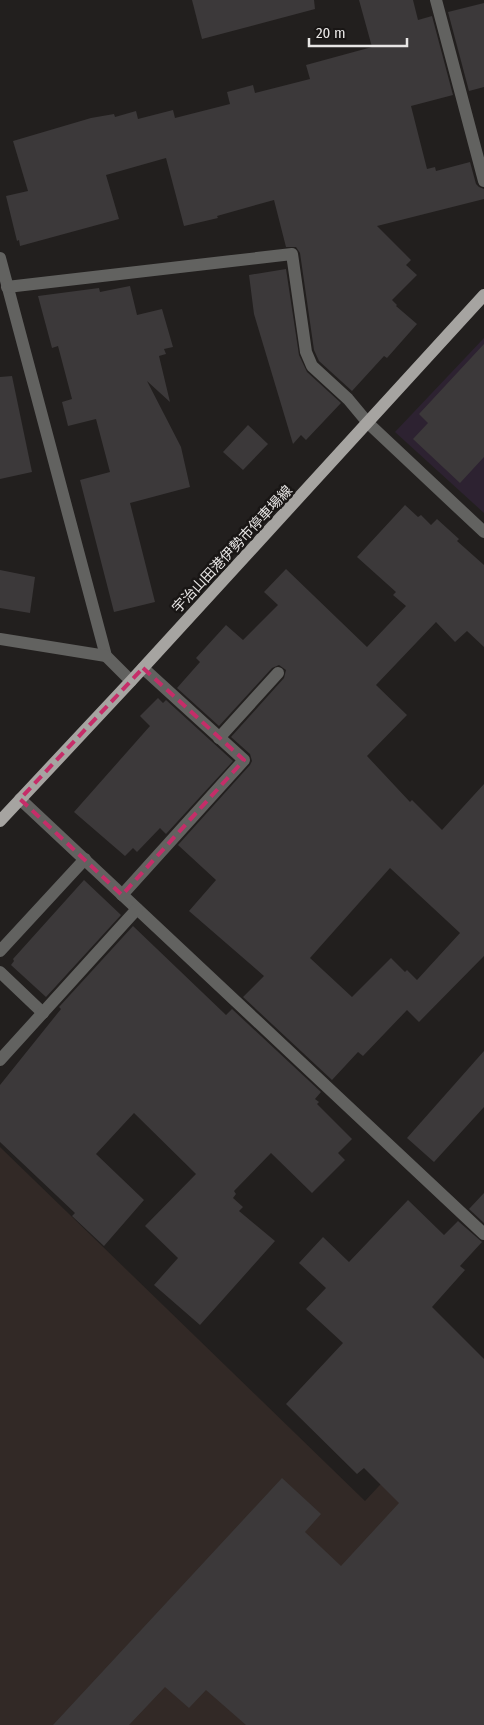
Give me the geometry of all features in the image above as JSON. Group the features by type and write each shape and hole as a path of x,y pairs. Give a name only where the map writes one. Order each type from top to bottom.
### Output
{"main road":[{"name":"宇治山田港伊勢市停車場線","path":"0,821 143,668 484,295"}],"street":[{"path":"436,0 484,182"},
{"path":"5,284 292,254 306,352 312,366 348,399 368,423 484,532"},
{"path":"0,258 5,284 106,656 131,681"},
{"path":"0,639 106,656"},
{"path":"122,895 244,760 143,668"},
{"path":"219,738 278,674"},
{"path":"20,799 484,1234"},
{"path":"0,951 85,859"},
{"path":"0,1060 137,909"},
{"path":"0,972 44,1013"}],"highlighted area":[{"path":"143,668 244,760 122,895 20,799"}],"shaded area":[{"path":"484,338 484,513 395,432"},
{"path":"0,1147 365,1501 484,1373 484,1725 0,1725"}],"building":[{"path":"192,0 314,0 315,9 202,39"},
{"path":"359,0 413,0 418,20 432,16 453,95 411,106 427,169 435,167 436,171 470,162 476,184 484,189 484,199 377,226 411,260 406,265 417,275 392,300 396,306 417,324 387,358 384,356 352,391 319,361 314,350 300,253 296,247 286,247 274,200 217,216 218,218 184,226 166,158 106,175 119,219 20,246 19,240 17,241 6,196 28,191 13,141 91,118 114,114 115,117 136,111 138,119 173,110 175,118 230,104 227,92 253,85 255,93 310,79 306,65 372,47"},
{"path":"484,3 484,87 469,91 448,12"},
{"path":"286,269 299,355 307,372 341,403 306,440 301,435 293,444 254,314 249,275"},
{"path":"130,286 137,315 162,309 173,347 164,349 166,354 159,356 170,402 147,381 181,447 190,487 130,503 155,602 114,612 80,480 110,472 96,419 68,426 62,402 72,399 58,346 52,348 38,296 99,288 100,292"},
{"path":"484,344 484,457 460,483 413,439 428,423 419,414"},
{"path":"12,376 32,472 0,479 0,377"},
{"path":"248,425 268,444 243,470 223,452"},
{"path":"405,505 418,517 421,515 431,525 437,519 459,539 457,541 484,565 484,647 467,631 455,642 436,622 376,685 407,715 367,756 410,802 412,800 442,830 484,784 484,956 419,1022 407,1010 363,1056 358,1052 332,1080 243,997 264,976 189,911 216,880 178,845 250,765 252,761 250,754 231,737 284,678 286,670 279,665 272,668 219,726 177,688 200,662 196,658 226,625 243,640 278,605 264,592 286,569 367,647 406,606 393,595 396,592 357,557","holes":["390,868 460,933 417,980 407,970 405,972 391,958 352,997 310,958"]},
{"path":"0,570 35,577 30,613 0,608"},
{"path":"158,698 163,703 166,700 233,761 166,834 160,828 137,852 133,848 125,856 74,812 150,726 140,716"},
{"path":"84,880 121,915 46,997 11,965 14,961 13,959"},
{"path":"133,926 226,1015 232,1009 321,1092 315,1099 319,1102 317,1104 352,1139 338,1153 345,1160 312,1193 271,1153 234,1191 236,1194 233,1198 243,1207 239,1211 275,1241 200,1325 154,1285 178,1258 145,1226 196,1174 134,1113 96,1154 144,1200 104,1246 72,1216 75,1213 0,1142 0,1085 61,1009 59,1007"},
{"path":"484,1051 484,1107 434,1162 407,1138"},
{"path":"484,1193 484,1223 469,1209"},
{"path":"408,1200 444,1235 458,1221 482,1242 460,1266 465,1270 432,1307 484,1359 484,1725 246,1725 206,1690 189,1708 165,1687 129,1725 53,1725 282,1478 321,1514 305,1532 341,1566 399,1503 364,1468 357,1474 286,1404 343,1343 306,1309 326,1288 299,1263 323,1237 349,1262"}]}
